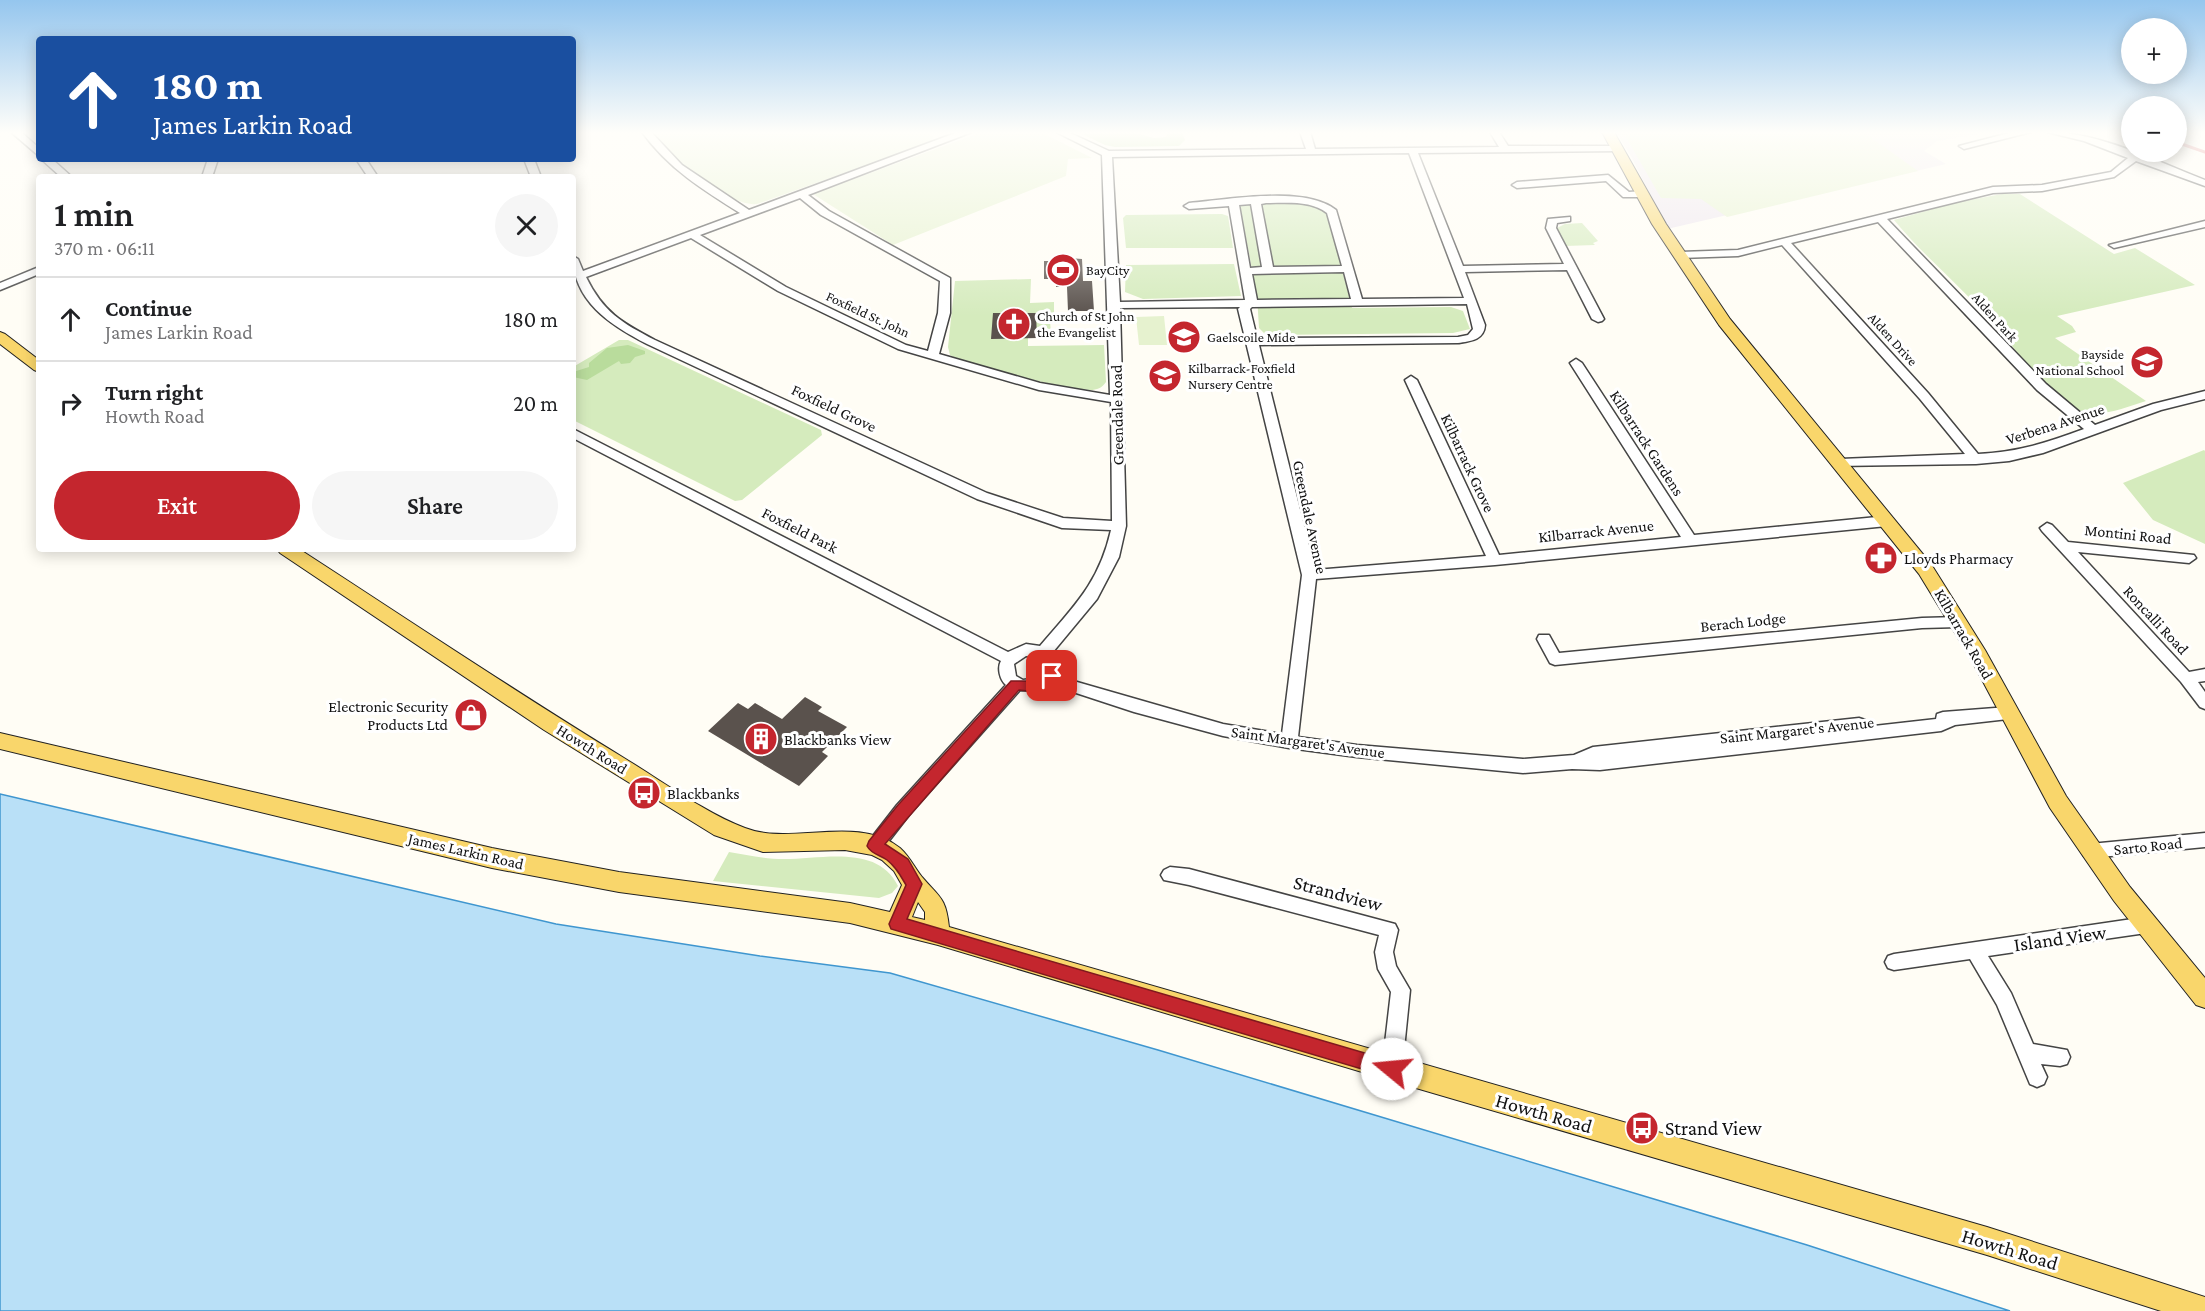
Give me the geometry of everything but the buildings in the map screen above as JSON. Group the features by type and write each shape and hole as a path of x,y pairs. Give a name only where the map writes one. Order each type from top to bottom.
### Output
{"main road":[{"name":"Kilbarrack Road","path":"1642,194 1724,322 1924,568 1959,622 2058,802 2090,851 2205,997"},
{"path":"0,337 36,365"},
{"name":"Howth Road","path":"292,552 551,724 722,828 763,843 845,841 875,846 890,853 902,864 914,884 927,896 936,910 938,934 1392,1069 1987,1241 2205,1311"},
{"name":"James Larkin Road","path":"0,741 492,858 619,882 750,898 857,915 938,934"},
{"path":"897,924 914,884"}],"street":[{"path":"715,193 747,213"},
{"path":"580,276 800,193"},
{"path":"800,193 825,213 946,280 944,313 933,356"},
{"name":"Greendale Road","path":"1044,652 1092,595 1112,557 1119,526 1118,399 1109,193"},
{"path":"1252,342 1469,339 1479,333 1480,327 1428,193"},
{"path":"1625,193 1642,194"},
{"path":"1680,255 1738,253 1980,193"},
{"path":"1255,201 1268,270"},
{"path":"1189,206 1255,201 1308,201 1326,204 1332,212 1357,302"},
{"path":"1233,202 1251,300 1248,304"},
{"name":"Alden Park","path":"1880,218 1966,305 2030,378 2059,405 2094,430"},
{"path":"1566,219 1552,221 1551,228 1598,319"},
{"path":"2115,245 2205,224"},
{"name":"Foxfield St. John","path":"691,234 783,289 902,347 1039,386 1118,399"},
{"name":"Alden Drive","path":"1784,241 1924,396 1976,460"},
{"name":"Foxfield Grove","path":"576,266 594,303 614,323 982,496 1020,511 1062,523 1119,526"},
{"path":"1457,269 1570,267"},
{"path":"1246,270 1348,269"},
{"path":"0,287 36,271"},
{"path":"1115,305 1470,302"},
{"name":"Greendale Avenue","path":"1248,304 1244,309 1309,575 1289,742"},
{"name":"Kilbarrack Gardens","path":"1576,363 1690,540"},
{"name":"Kilbarrack Grove","path":"1411,380 1495,560"},
{"name":"Verbena Avenue","path":"1840,463 1976,460 2008,457 2038,450 2157,406 2203,398"},
{"name":"Foxfield Park","path":"576,435 1009,660"},
{"name":"Kilbarrack Avenue","path":"1309,575 1495,560 1887,521"},
{"name":"Montini Road","path":"2047,528 2078,564"},
{"name":"Montini Road","path":"2063,546 2189,558"},
{"name":"Roncalli Road","path":"2078,564 2186,678 2205,703"},
{"name":"Berach Lodge","path":"1544,639 1555,659 1900,625 1959,622"},
{"path":"1026,650 1044,652 1054,663 1052,676 1045,683 1035,687 1016,684 1006,673 1009,660 1016,653 1026,650"},
{"path":"2186,678 2205,675"},
{"name":"Saint Margaret's Avenue","path":"1052,676 1072,686 1134,706 1222,730 1357,751 1523,766 1572,762 1599,763 1941,725 1953,719 2008,713"},
{"path":"875,846 903,810 1016,684"},
{"name":"Sarto Road","path":"2090,851 2205,840"},
{"name":"Strandview","path":"1170,875 1189,877 1389,930 1384,952 1387,969 1401,990 1392,1069"},
{"name":"Island View","path":"1894,962 2146,925"},
{"path":"1974,950 2004,999 2037,1077"},
{"path":"2026,1053 2060,1057"}],"shaded area":[{"path":"1649,193 1821,193 1667,229"}],"green space":[{"path":"724,193 788,193 757,204 745,203"},
{"path":"815,193 1023,193 893,245 813,194"},
{"path":"1658,193 1826,193 1727,217 1701,199 1661,198"},
{"path":"2002,194 2020,194 2114,254 2135,248 2195,285 2057,316 2072,326 2076,332 2055,338 2146,401 2115,411 2092,413 2071,406 2058,397 1987,316 1894,220 1954,203"},
{"path":"1243,204 1316,204 1327,211 1352,308 1451,307 1463,311 1470,329 1453,333 1266,335 1259,328 1257,296 1240,206"},
{"path":"1222,214 1228,216 1233,248 1126,248 1123,218 1126,215"},
{"path":"1582,223 1598,241 1593,243 1595,245 1565,246 1557,228 1565,224"},
{"path":"1234,264 1241,296 1143,299 1125,292 1126,265"},
{"path":"1031,279 1030,303 1054,302 1054,320 1050,321 1051,334 1028,338 1028,346 1104,345 1106,382 1101,387 1090,390 1040,381 978,366 950,355 948,347 955,281"},
{"path":"1164,316 1167,345 1139,345 1136,317"},
{"path":"619,340 628,340 821,430 822,435 742,500 735,501 576,422 576,365"},
{"path":"628,345 645,351 645,354 635,357 630,363 621,364 619,361 587,380 576,378 576,371 589,367 589,363 607,348"},
{"path":"2204,450 2205,544 2153,520 2123,483"},
{"path":"729,852 777,859 831,856 863,859 877,864 889,873 898,886 892,893 879,898 713,881"}],"water":[{"path":"0,794 556,924 760,956 890,973 1158,1050 1807,1245 2010,1311 0,1311"}],"place":[{"name":"BayCity","path":"1063,270"},
{"name":"Church of St John the Evangelist","path":"1014,324"},
{"name":"Gaelscoile Mide","path":"1184,337"},
{"name":"Bayside National School","path":"2147,362"},
{"name":"Kilbarrack-Foxfield Nursery Centre","path":"1165,376"},
{"name":"Lloyds Pharmacy","path":"1881,558"},
{"name":"Electronic Security Products Ltd","path":"471,715"},
{"name":"Blackbanks View","path":"761,739"},
{"name":"Blackbanks","path":"644,793"},
{"name":"Strand View","path":"1642,1128"}],"route":[{"path":"1052,676 1045,683 1035,687 1016,684 903,810 875,846 890,853 902,864 914,884 897,924 938,934 1392,1069"}]}
